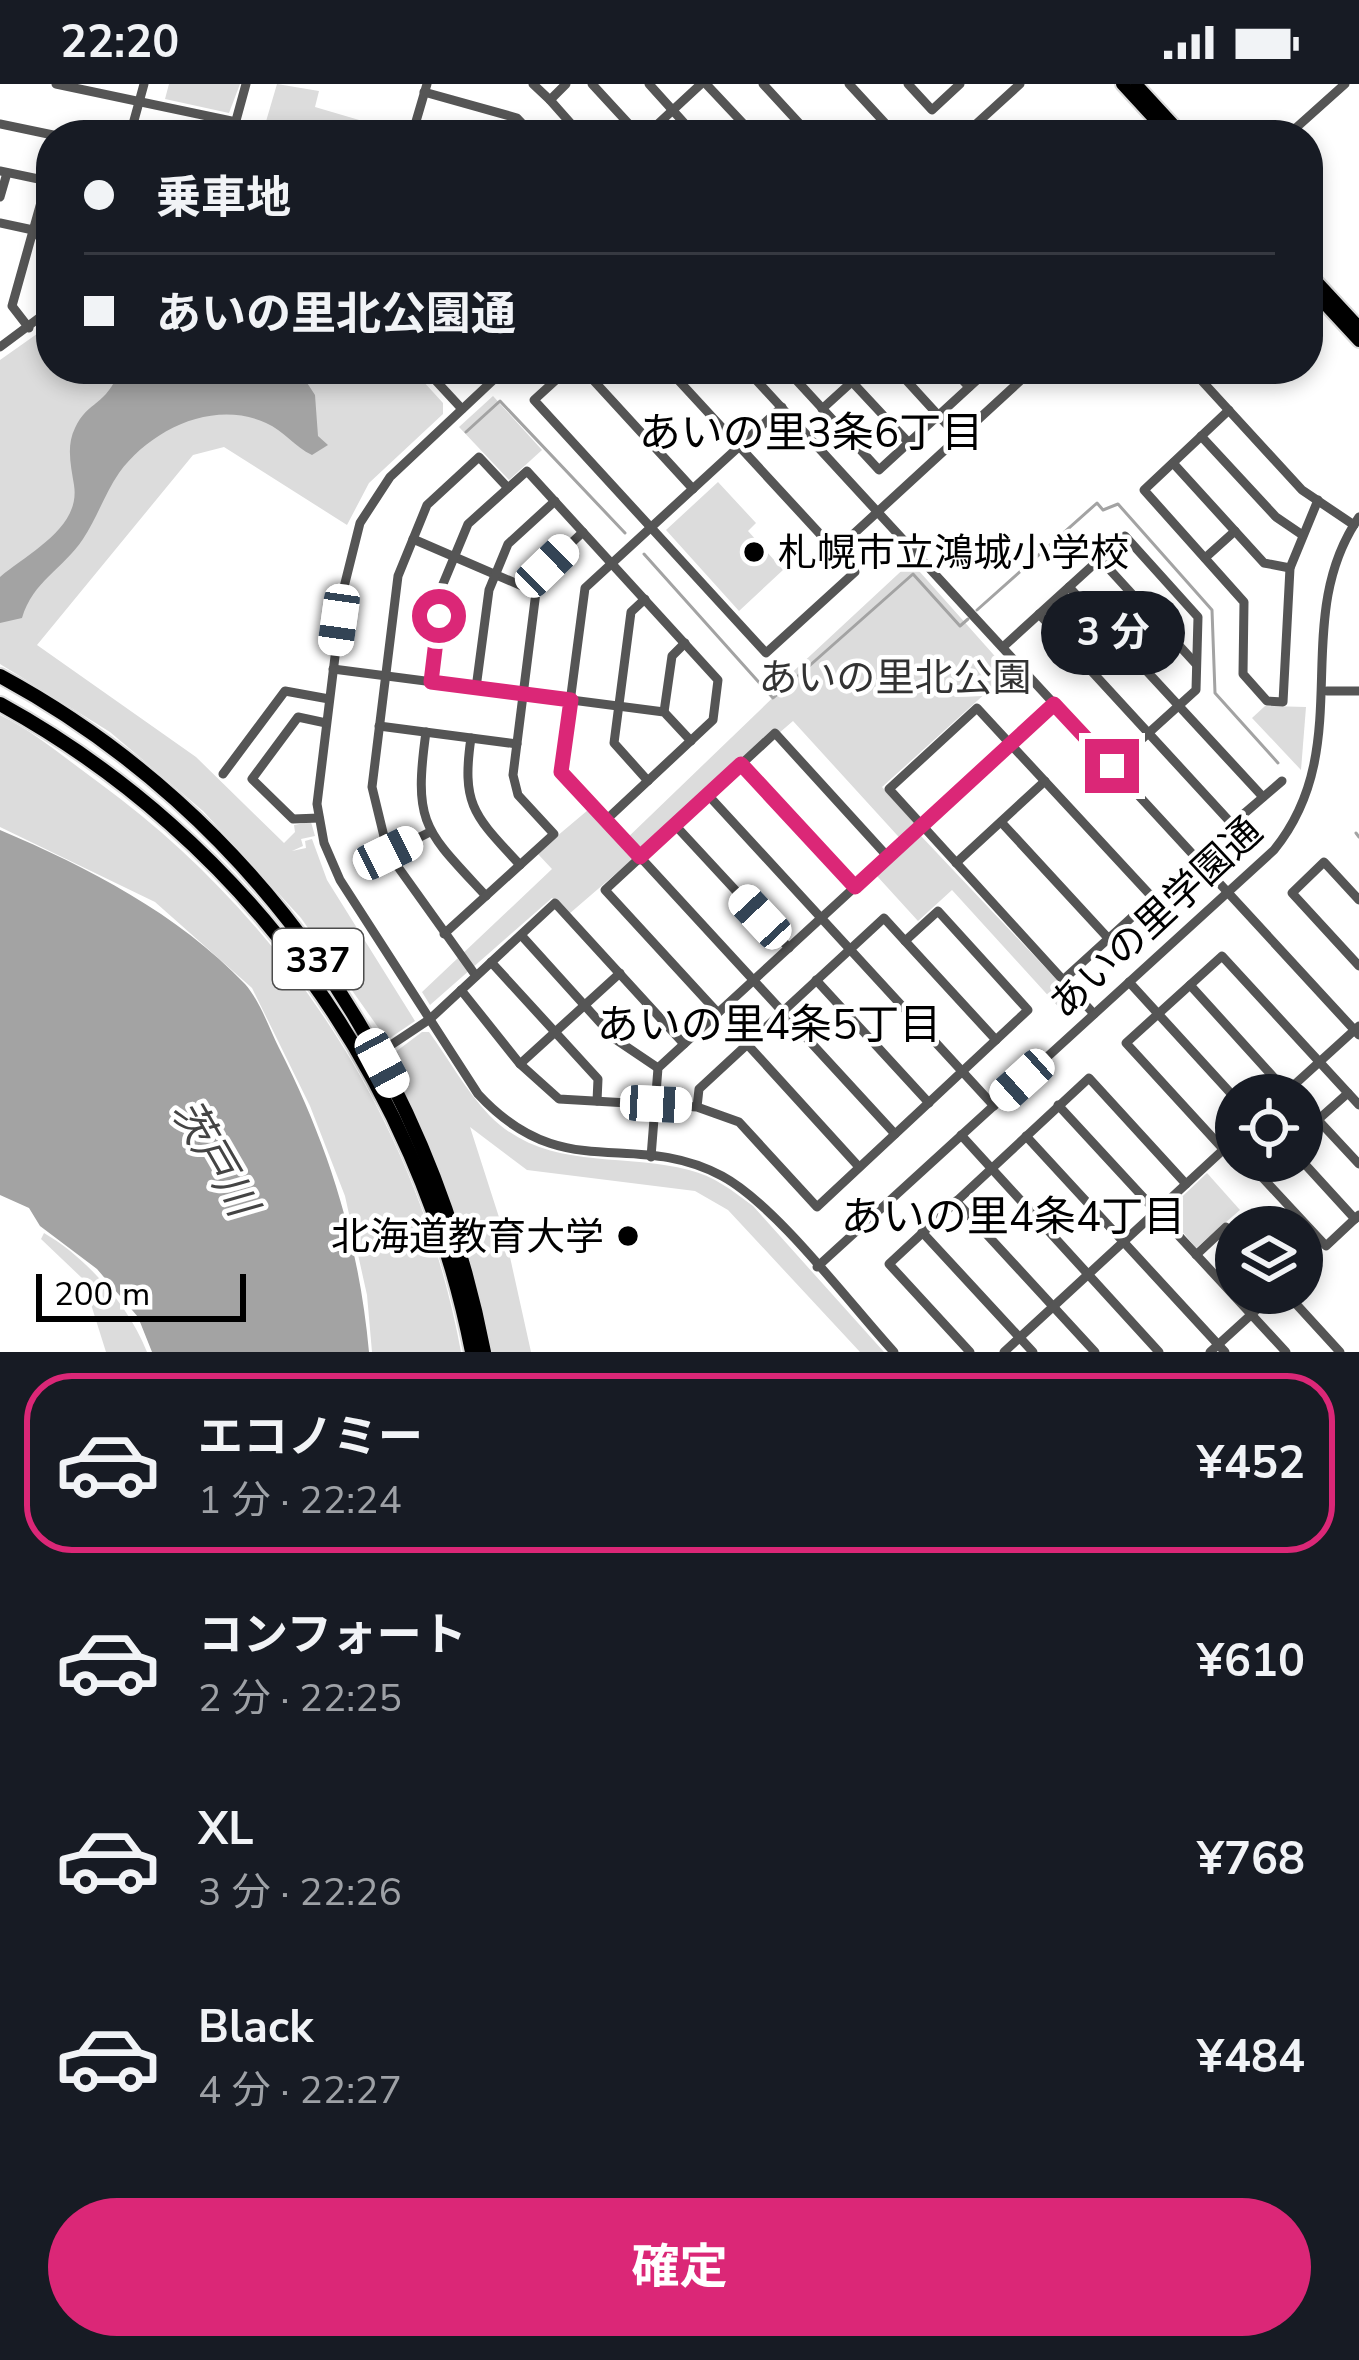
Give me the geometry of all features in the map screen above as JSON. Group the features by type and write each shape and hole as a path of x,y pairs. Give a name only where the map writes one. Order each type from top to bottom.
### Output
{"highway":[{"name":"337","path":"0,676 95,733 201,821 292,923 435,1175 471,1286 484,1352"},
{"name":"337","path":"0,704 95,764 198,850 307,971 372,1058 425,1185 459,1289 472,1352"}],"main road":[{"path":"1122,84 1155,120"},
{"path":"1136,84 1169,120"},
{"path":"1323,288 1359,327"},
{"path":"1323,302 1359,341"}],"street":[{"path":"56,84 227,120"},
{"path":"134,120 144,84"},
{"path":"237,120 246,84"},
{"path":"533,84 568,120"},
{"path":"550,100 566,84"},
{"path":"592,84 627,120"},
{"path":"649,84 682,120"},
{"path":"661,120 704,84 739,120"},
{"path":"763,84 796,120"},
{"path":"849,84 882,120"},
{"path":"908,84 932,110 960,84"},
{"path":"980,120 1020,84"},
{"path":"1305,120 1345,84"},
{"path":"416,120 425,88 519,120"},
{"path":"0,124 36,132"},
{"path":"0,197 3,172 36,178"},
{"path":"29,328 12,306 36,221"},
{"path":"0,223 36,233"},
{"path":"0,347 36,322"},
{"path":"439,384 462,409"},
{"path":"489,384 369,503 351,542 326,723 319,818 340,880 478,1094 526,1135 568,1151 688,1162 736,1185 894,1352"},
{"path":"552,384 534,400 766,653 855,572 682,384"},
{"path":"597,384 693,489"},
{"path":"760,384 1357,1030 1306,1074"},
{"path":"800,384 879,470 972,384"},
{"path":"822,409 849,384"},
{"path":"855,384 909,443"},
{"path":"910,384 958,438"},
{"path":"966,384 969,387"},
{"path":"835,551 1017,384"},
{"path":"1205,384 1318,500 1356,521"},
{"path":"782,407 585,588 561,772 895,1134"},
{"path":"1228,410 1144,490 1244,602 1243,674 1267,701 1283,702 1290,568 1300,534 1318,500"},
{"path":"1201,436 1276,517 1300,534"},
{"path":"476,976 388,853 372,787 398,576 427,505 479,457 508,488"},
{"path":"1173,463 1264,563 1290,568"},
{"path":"431,682 443,584 468,524 526,471 718,680 713,720 606,820"},
{"path":"476,688 495,575 508,544 554,501"},
{"name":"あいの里学園通","path":"817,1267 1288,835 1312,798 1326,754 1331,590 1356,521"},
{"path":"1205,558 1235,531"},
{"path":"444,934 554,834 518,795 513,775 536,592 547,566 583,532"},
{"path":"1003,647 1125,536 1198,617 1196,690 1112,766"},
{"path":"413,539 536,592"},
{"path":"1100,560 1196,664"},
{"path":"1070,587 1263,797"},
{"path":"645,599 631,612 614,743 648,781"},
{"path":"1039,614 1232,824 1282,781"},
{"path":"664,712 672,656 685,644"},
{"path":"333,669 664,712 691,741"},
{"path":"223,774 285,691 329,699"},
{"path":"1327,691 1359,691"},
{"path":"651,1157 658,1069 1054,704"},
{"path":"1063,980 1153,898 977,708 889,789 956,863 1094,1014"},
{"path":"319,818 293,819 252,778 298,718 326,723"},
{"path":"379,726 517,744"},
{"path":"426,732 417,792 428,833 486,896"},
{"path":"718,1013 604,890 775,733 887,857"},
{"path":"471,738 464,784 474,815 520,865"},
{"path":"741,764 855,887"},
{"path":"956,863 1045,781"},
{"path":"708,794 994,1106"},
{"path":"1000,822 1108,938"},
{"path":"675,825 788,948"},
{"path":"388,853 428,833"},
{"path":"1359,901 1324,862 1292,893 1359,966"},
{"path":"372,1058 430,1019 555,903 685,1044"},
{"path":"461,990 520,1064 559,1099 698,1107 739,1122 817,1207 1028,1010 938,911 905,941"},
{"path":"698,1107 699,1088 884,918 996,1040"},
{"path":"520,935 615,1040 658,1069"},
{"path":"1215,1129 1126,1043 1222,956 1359,1105"},
{"path":"491,962 553,1036 598,1079 597,1101"},
{"path":"520,1064 620,973"},
{"path":"816,980 928,1103"},
{"path":"1129,982 1215,1076"},
{"path":"1190,985 1268,1074"},
{"path":"747,1044 860,1167"},
{"path":"970,1352 889,1264 1089,1078 1186,1184"},
{"path":"1323,1116 1348,1093"},
{"path":"1058,1106 1286,1352"},
{"path":"1323,1125 1359,1165"},
{"path":"961,1135 1159,1352"},
{"path":"1026,1136 1218,1350 1252,1315"},
{"path":"1004,1352 1215,1159"},
{"path":"1266,1182 1326,1246 1357,1217 1323,1182"},
{"path":"956,1201 1095,1352"},
{"path":"922,1232 1033,1352"},
{"path":"1196,1255 1215,1237"},
{"path":"1305,1314 1340,1352"}],"green space":[{"path":"169,84 240,84 229,113 165,99"},
{"path":"277,84 319,91 315,107 359,120 266,120"},
{"path":"36,335 36,384 426,384 443,403 443,414 369,483 347,525 224,447 193,455 37,645 196,757 284,843 295,832 294,825 311,822 315,836 301,839 303,846 292,851 306,848 305,841 312,839 327,880 415,1021 387,1040 301,918 203,811 110,732 0,664 0,360"},
{"path":"493,396 542,450 509,480 459,427"},
{"path":"718,482 756,523 748,531 783,570 739,611 666,530"},
{"name":"あいの里北公園","path":"911,562 1009,672 882,787 922,832 907,846 793,721 569,914 552,898 430,1005 422,992 552,869 537,853 588,810 622,843 787,684 784,680"},
{"path":"1265,706 1306,707 1301,770 1252,718"},
{"path":"0,715 50,746 166,836 228,896 284,962 334,1032 377,1107 413,1185 441,1267 461,1352 372,1352 367,1295 345,1196 310,1106 252,988 155,902 0,827"},
{"path":"921,836 1075,999 1064,1013 952,890 918,921 877,876"},
{"path":"422,1032 429,1032 489,1115 534,1145 559,1153 689,1170 731,1190 753,1206 884,1352 860,1352 728,1210 695,1191 527,1170 470,1127 506,1239 531,1352 490,1352 448,1202 386,1059"},
{"path":"1207,1173 1236,1206 1215,1206 1215,1232 1196,1248 1166,1212"},
{"path":"44,1233 105,1285 147,1352 106,1352 83,1279 41,1239"}],"water":[{"path":"112,384 308,384 315,395 318,436 328,445 312,455 266,423 226,414 185,422 166,432 119,473 83,539 33,594 22,618 0,623 0,577 50,538 69,514 74,500 72,435 80,419"},
{"name":"茨戸川","path":"0,830 99,877 161,914 219,959 250,991 327,1159 358,1272 369,1352 152,1352 138,1317 97,1269 40,1226 29,1208 0,1195"}],"waterway":[{"path":"466,432 500,401 625,533"},
{"path":"977,610 1097,503 1103,510 1118,504 1212,610 1215,693 1278,763"},
{"path":"644,554 773,698 913,574 960,626 968,619"},
{"path":"1356,833 1359,837"}],"place":[{"name":"札幌市立鴻城小学校","path":"754,552"},
{"name":"北海道教育大学","path":"628,1236"}],"district":[{"name":"あいの里3条6丁目","path":"811,432"},
{"name":"あいの里4条5丁目","path":"769,1024"},
{"name":"あいの里4条4丁目","path":"1013,1216"}],"route":[{"path":"439,616 431,682 571,700 561,772 640,857 741,764 855,887 1054,704 1112,766"}]}
